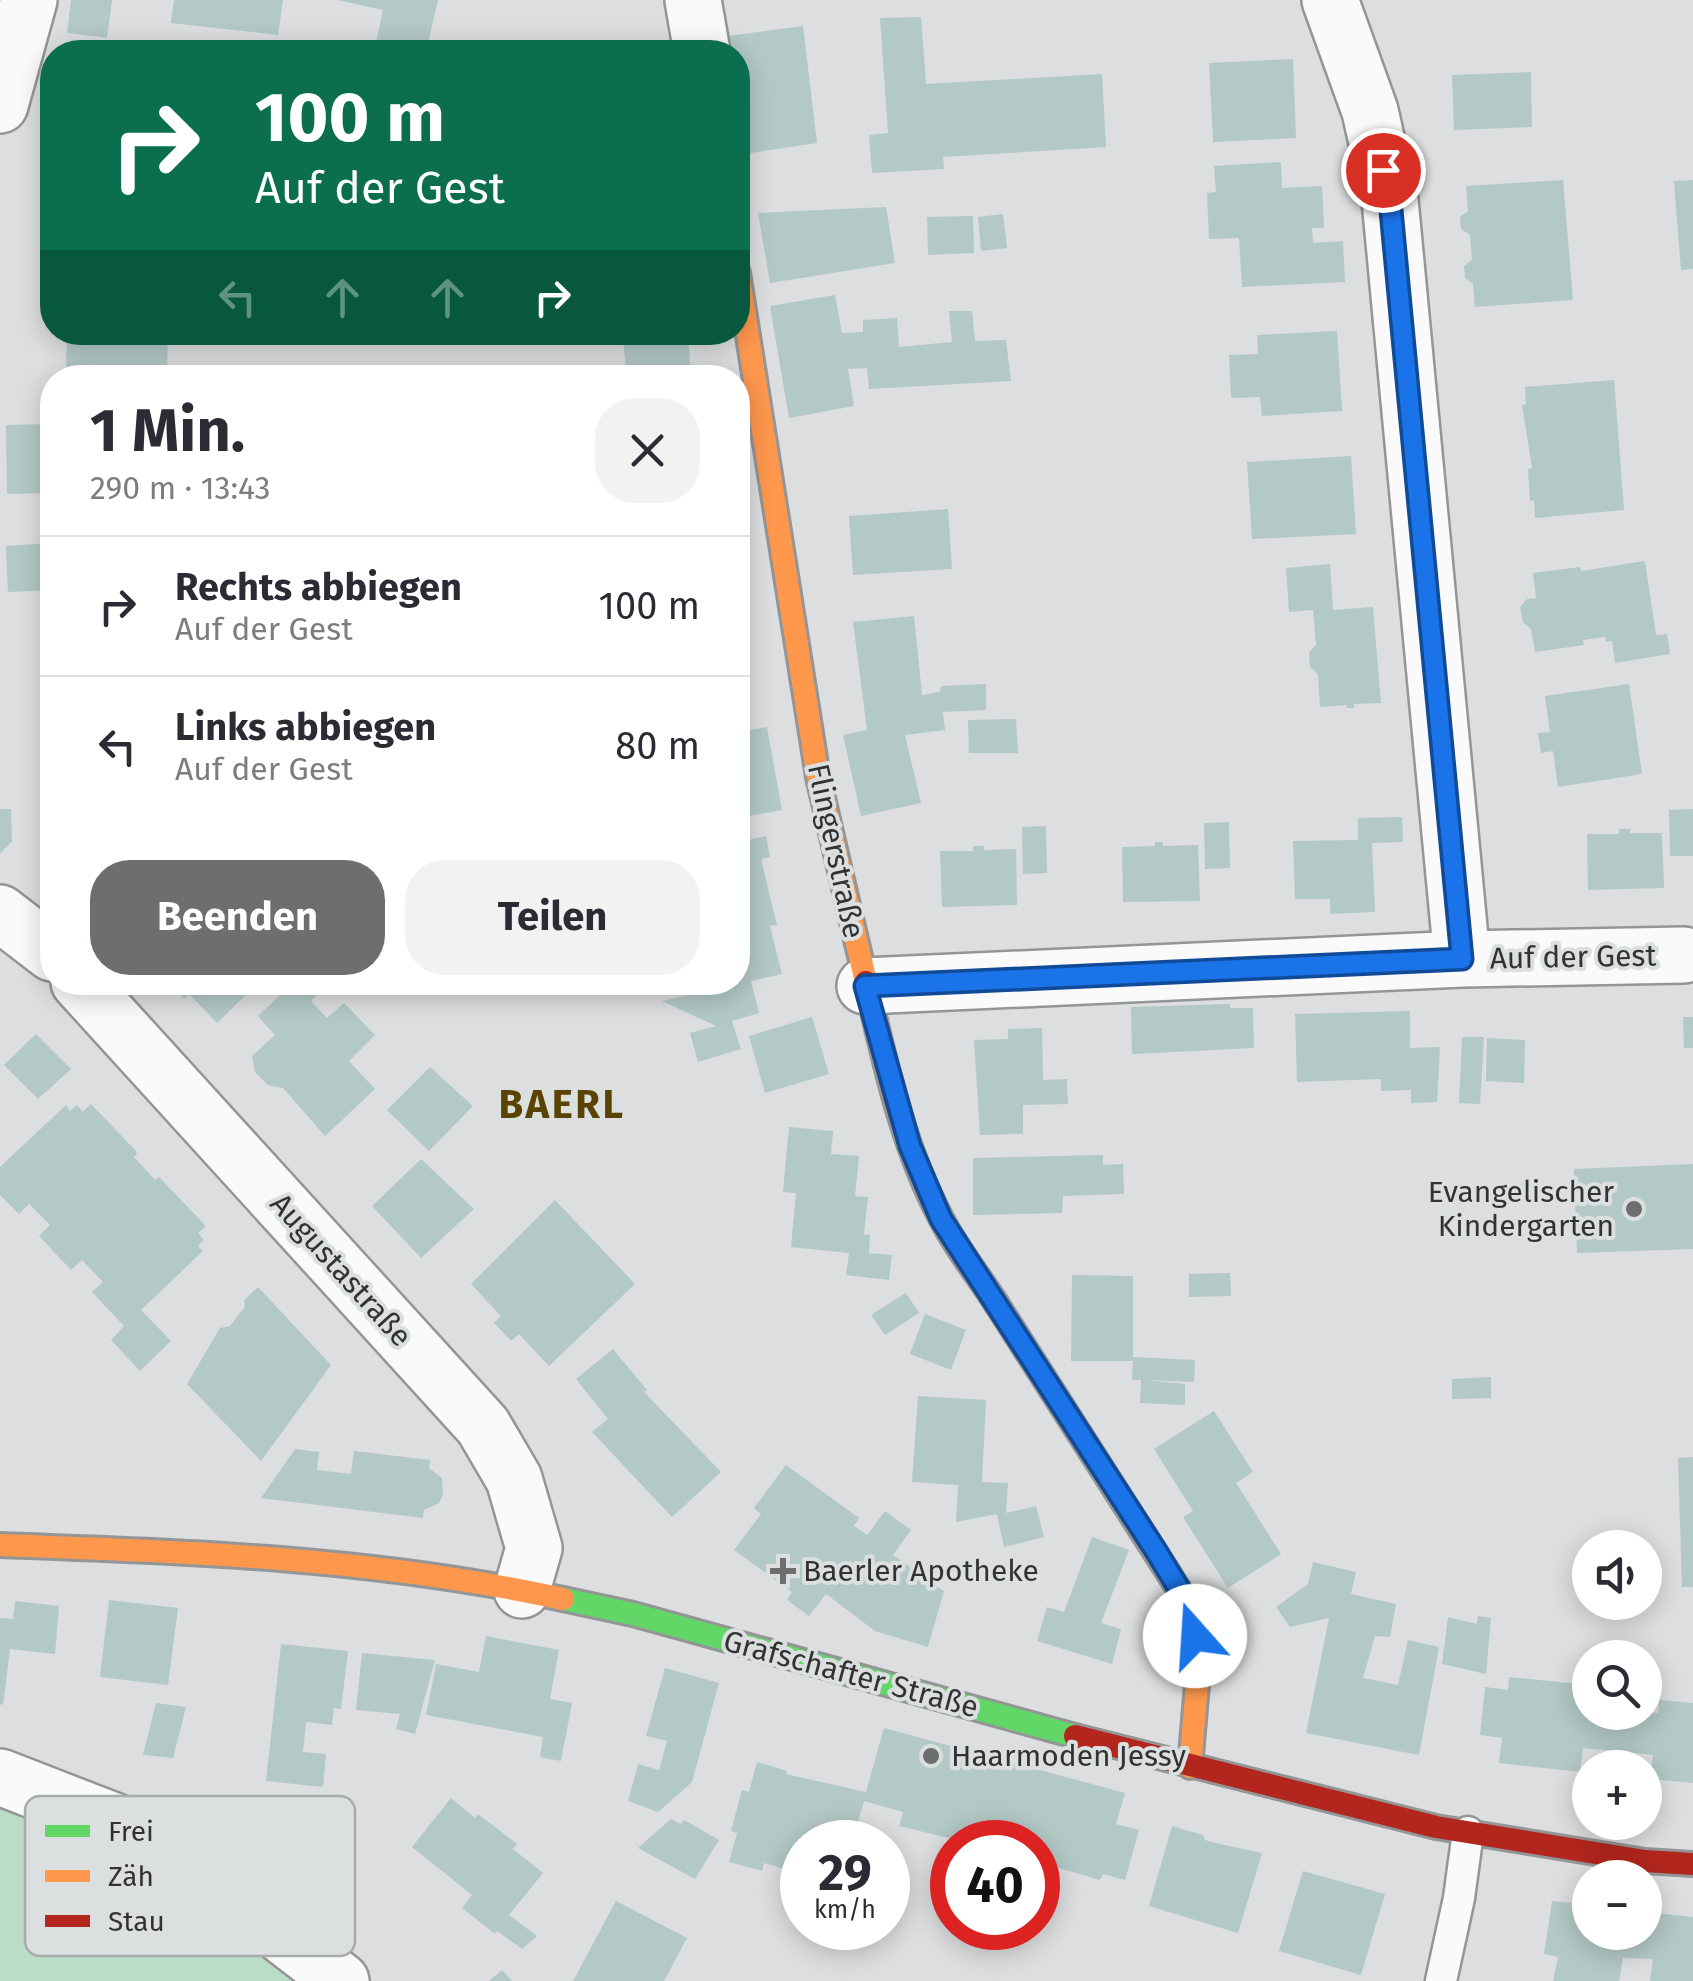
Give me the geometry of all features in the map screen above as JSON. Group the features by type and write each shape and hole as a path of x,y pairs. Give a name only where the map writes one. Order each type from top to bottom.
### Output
{"main road":[{"name":"Flingerstraße","path":"749,345 818,777 865,986 910,1146 941,1219 1192,1610 1199,1662 1190,1767"},
{"name":"Grafschafter Straße","path":"0,1544 262,1556 377,1566 522,1590 633,1614 1190,1767 1468,1832 1693,1864"}],"street":[{"path":"0,105 29,0"},
{"path":"693,0 700,40"},
{"name":"Auf der Gest","path":"1330,0 1370,111 1390,200 1462,959"},
{"path":"0,913 40,945"},
{"name":"Auf der Gest","path":"865,986 1462,959 1684,955"},
{"name":"Augustastraße","path":"91,995 483,1426 514,1480 534,1548 522,1590"},
{"path":"0,1777 49,1796"},
{"path":"309,1956 341,1981"}],"lane":[{"path":"1441,1981 1468,1832"}],"green space":[{"path":"0,1789 25,1801 25,1956 268,1956 301,1981 0,1981"}],"building":[{"path":"71,0 112,0 107,38 67,33"},
{"path":"174,0 283,0 278,35 171,23"},
{"path":"337,0 438,0 429,40 377,40 383,10"},
{"path":"921,17 926,84 1102,74 1106,147 943,157 944,169 872,173 869,135 888,133 880,18"},
{"path":"803,26 817,143 750,153 750,40 728,40 728,36"},
{"path":"1293,59 1296,138 1213,142 1209,63"},
{"path":"1531,72 1532,127 1454,130 1452,75"},
{"path":"1281,162 1282,188 1322,186 1324,228 1312,228 1313,243 1343,241 1345,282 1242,287 1239,238 1209,239 1207,193 1216,192 1214,166"},
{"path":"1563,180 1573,300 1475,307 1473,284 1465,278 1464,266 1472,260 1470,235 1461,229 1460,217 1468,211 1466,186"},
{"path":"1693,180 1693,269 1681,270 1674,181"},
{"path":"886,207 895,263 770,283 758,213"},
{"path":"1003,214 1007,248 981,251 978,217"},
{"path":"973,216 974,253 928,255 927,217"},
{"path":"835,295 842,333 863,332 863,320 897,318 899,347 952,342 949,311 972,311 975,341 1006,340 1011,381 869,389 867,368 848,369 854,406 789,418 770,306"},
{"path":"1337,331 1342,411 1262,416 1260,397 1231,398 1229,355 1258,354 1257,335"},
{"path":"67,345 168,345 167,365 66,365"},
{"path":"624,345 689,345 690,365 626,365"},
{"path":"1614,380 1624,510 1535,518 1534,500 1530,501 1528,469 1532,468 1522,405 1526,404 1525,387"},
{"path":"40,424 40,493 7,494 6,425"},
{"path":"1351,456 1356,534 1252,539 1247,462"},
{"path":"948,509 952,569 853,575 849,516"},
{"path":"40,544 40,591 8,592 6,546"},
{"path":"1645,561 1656,635 1667,634 1670,654 1615,663 1612,641 1606,642 1605,637 1583,640 1584,645 1535,652 1531,629 1523,622 1520,607 1527,599 1536,598 1533,573 1580,567 1581,571"},
{"path":"1330,564 1333,610 1373,607 1381,703 1354,704 1354,708 1320,707 1318,674 1310,667 1309,652 1316,645 1313,610 1289,612 1286,568"},
{"path":"914,616 922,695 940,692 941,686 986,684 986,710 943,712 945,730 905,735 921,803 861,816 843,735 867,730 853,622"},
{"path":"1629,684 1642,774 1558,787 1553,751 1541,753 1538,733 1550,732 1545,696"},
{"path":"1016,719 1018,753 969,753 968,720"},
{"path":"767,727 782,810 750,816 750,730"},
{"path":"0,809 11,809 12,841 0,854"},
{"path":"1693,809 1693,856 1670,856 1669,810"},
{"path":"1402,817 1403,842 1372,843 1375,912 1330,914 1330,899 1295,899 1293,841 1358,840 1358,818"},
{"path":"1229,822 1230,868 1205,869 1204,823"},
{"path":"1046,826 1047,873 1023,874 1022,827"},
{"path":"1619,829 1662,833 1664,888 1588,890 1587,834 1619,834"},
{"path":"766,836 770,857 761,859 777,925 770,926 782,974 751,981 759,1013 732,1021 741,1049 698,1062 690,1033 716,1026 662,1001 689,995 750,995 750,839"},
{"path":"1155,842 1163,842 1163,846 1198,845 1200,901 1123,902 1122,847 1155,846"},
{"path":"973,846 984,846 984,850 1016,849 1017,905 942,907 940,851 973,851"},
{"path":"190,995 246,995 217,1023"},
{"path":"280,995 317,995 311,1001 327,1018 344,1003 375,1035 349,1061 375,1089 325,1136 283,1088 268,1085 255,1072 252,1056 275,1035 258,1016"},
{"path":"1230,1004 1230,1008 1253,1008 1254,1048 1132,1054 1131,1007"},
{"path":"1410,1011 1410,1048 1440,1047 1437,1102 1411,1103 1411,1090 1381,1091 1381,1079 1297,1082 1295,1014"},
{"path":"812,1017 829,1074 765,1093 749,1036"},
{"path":"1683,1017 1693,1017 1693,1048 1684,1048"},
{"path":"1042,1028 1043,1080 1067,1079 1068,1104 1023,1105 1023,1134 980,1135 974,1040 1008,1039 1008,1029"},
{"path":"36,1034 71,1069 38,1099 4,1065"},
{"path":"1462,1037 1484,1037 1480,1104 1459,1103"},
{"path":"1487,1038 1525,1040 1524,1083 1486,1081"},
{"path":"430,1067 473,1106 429,1151 387,1110"},
{"path":"91,1104 135,1150 134,1157 155,1180 159,1177 206,1226 198,1233 204,1240 198,1246 203,1251 141,1310 171,1341 140,1371 111,1340 124,1326 92,1292 103,1282 82,1260 71,1270 39,1236 50,1225 29,1204 19,1214 0,1195 0,1167 66,1105 70,1111 77,1105 83,1112"},
{"path":"789,1127 833,1131 831,1154 859,1156 855,1196 868,1197 864,1234 870,1235 869,1253 892,1255 889,1280 846,1275 849,1253 791,1247 796,1193 783,1192"},
{"path":"1103,1155 1103,1165 1123,1164 1124,1194 1063,1196 1062,1213 973,1215 973,1158"},
{"path":"421,1159 474,1209 421,1258 372,1206"},
{"name":"Evangelischer Kindergarten","path":"1693,1164 1693,1249 1577,1253 1574,1169"},
{"path":"555,1200 635,1284 549,1366 519,1334 511,1341 494,1323 501,1316 471,1284"},
{"path":"1230,1273 1231,1296 1189,1297 1189,1274"},
{"path":"1072,1275 1133,1276 1133,1357 1195,1360 1194,1382 1145,1380 1185,1384 1185,1405 1140,1403 1141,1380 1132,1380 1133,1361 1071,1361"},
{"path":"258,1287 331,1365 261,1461 187,1384 220,1328 230,1326 245,1307 244,1300"},
{"path":"906,1293 919,1313 885,1335 871,1315"},
{"path":"925,1314 966,1330 951,1370 910,1354"},
{"path":"613,1349 647,1390 644,1392 721,1472 672,1517 592,1432 608,1419 576,1379"},
{"path":"1491,1377 1491,1398 1452,1399 1452,1379"},
{"path":"918,1396 986,1400 982,1482 1008,1483 1006,1513 1036,1506 1044,1537 1004,1547 997,1514 956,1522 958,1485 912,1482"},
{"path":"1214,1411 1253,1472 1236,1483 1281,1554 1228,1588 1183,1517 1193,1511 1154,1449"},
{"path":"295,1449 319,1452 317,1470 351,1474 354,1451 430,1460 429,1468 442,1478 443,1495 439,1503 424,1510 423,1518 261,1498"},
{"path":"1693,1457 1693,1587 1682,1587 1678,1458"},
{"path":"786,1465 859,1518 854,1526 867,1535 885,1511 911,1530 893,1555 944,1591 928,1647 875,1631 826,1594 809,1616 787,1600 792,1592 734,1550 761,1514 754,1508"},
{"path":"1092,1537 1129,1550 1101,1623 1121,1629 1112,1664 1037,1641 1047,1607 1064,1612"},
{"path":"1313,1562 1356,1572 1351,1594 1396,1604 1390,1637 1375,1636 1363,1678 1398,1685 1408,1640 1439,1647 1419,1755 1306,1733 1329,1618 1290,1627 1276,1607 1308,1584"},
{"path":"109,1600 178,1608 168,1685 100,1677"},
{"path":"15,1601 59,1606 55,1654 10,1649 3,1705 0,1618 13,1619"},
{"path":"1478,1616 1491,1618 1486,1674 1442,1664 1448,1617 1477,1624"},
{"path":"486,1636 559,1650 550,1699 572,1703 561,1761 540,1757 543,1737 426,1715 436,1664 479,1672"},
{"path":"281,1644 348,1651 341,1709 334,1708 332,1725 306,1722 303,1752 326,1754 323,1787 266,1781"},
{"path":"362,1653 435,1660 415,1734 396,1729 400,1714 356,1710"},
{"path":"665,1668 719,1683 692,1782 658,1812 628,1801 638,1764 659,1770 667,1741 646,1736"},
{"path":"1509,1677 1572,1683 1572,1730 1662,1730 1662,1700 1693,1703 1693,1783 1662,1780 1662,1750 1572,1750 1572,1771 1499,1763 1502,1738 1480,1735 1485,1687 1508,1690"},
{"path":"156,1703 186,1707 173,1758 143,1755"},
{"path":"884,1728 1125,1793 1116,1824 1139,1830 1125,1880 1103,1874 1100,1880 1060,1868 1060,1820 930,1820 930,1834 910,1829 910,1820 901,1820 903,1812 864,1801 859,1820 780,1820 780,1868 764,1863 762,1871 729,1862 737,1833 731,1831 742,1790 749,1792 757,1762 787,1771 786,1774 866,1792"},
{"path":"451,1798 517,1844 513,1849 543,1873 509,1915 537,1936 522,1949 462,1908 472,1895 412,1847"},
{"path":"671,1819 681,1824 684,1820 719,1840 695,1879 638,1848"},
{"path":"1172,1826 1203,1835 1205,1840 1262,1853 1238,1933 1149,1906"},
{"path":"1303,1871 1385,1894 1361,1975 1279,1951"},
{"path":"616,1901 687,1938 664,1981 573,1981"},
{"path":"1552,1901 1572,1903 1572,1950 1662,1950 1662,1914 1693,1917 1693,1981 1650,1981 1653,1959 1623,1958 1619,1981 1553,1981 1558,1957 1544,1954"},
{"path":"502,1970 512,1981 489,1981"}],"traffic: fast":[{"path":"563,1599 633,1614 1075,1736"}],"traffic: slow":[{"path":"749,345 818,777 866,982"},
{"path":"996,1303 1192,1610 1199,1661 1190,1767"},
{"path":"0,1545 283,1559 423,1574 563,1599"}],"traffic: jam":[{"path":"866,982 896,1103 927,1190 960,1251 996,1303"},
{"path":"1075,1736 1436,1827 1645,1861 1693,1864"}],"place":[{"name":"Evangelischer Kindergarten","path":"1634,1209"},
{"name":"Baerler Apotheke","path":"783,1571"},
{"name":"Haarmoden Jessy","path":"931,1756"}],"district":[{"name":"BAERL","path":"562,1105"}],"route":[{"path":"1195,1636 1192,1610 941,1219 910,1146 865,986 1462,959 1390,200 1383,170"}]}
